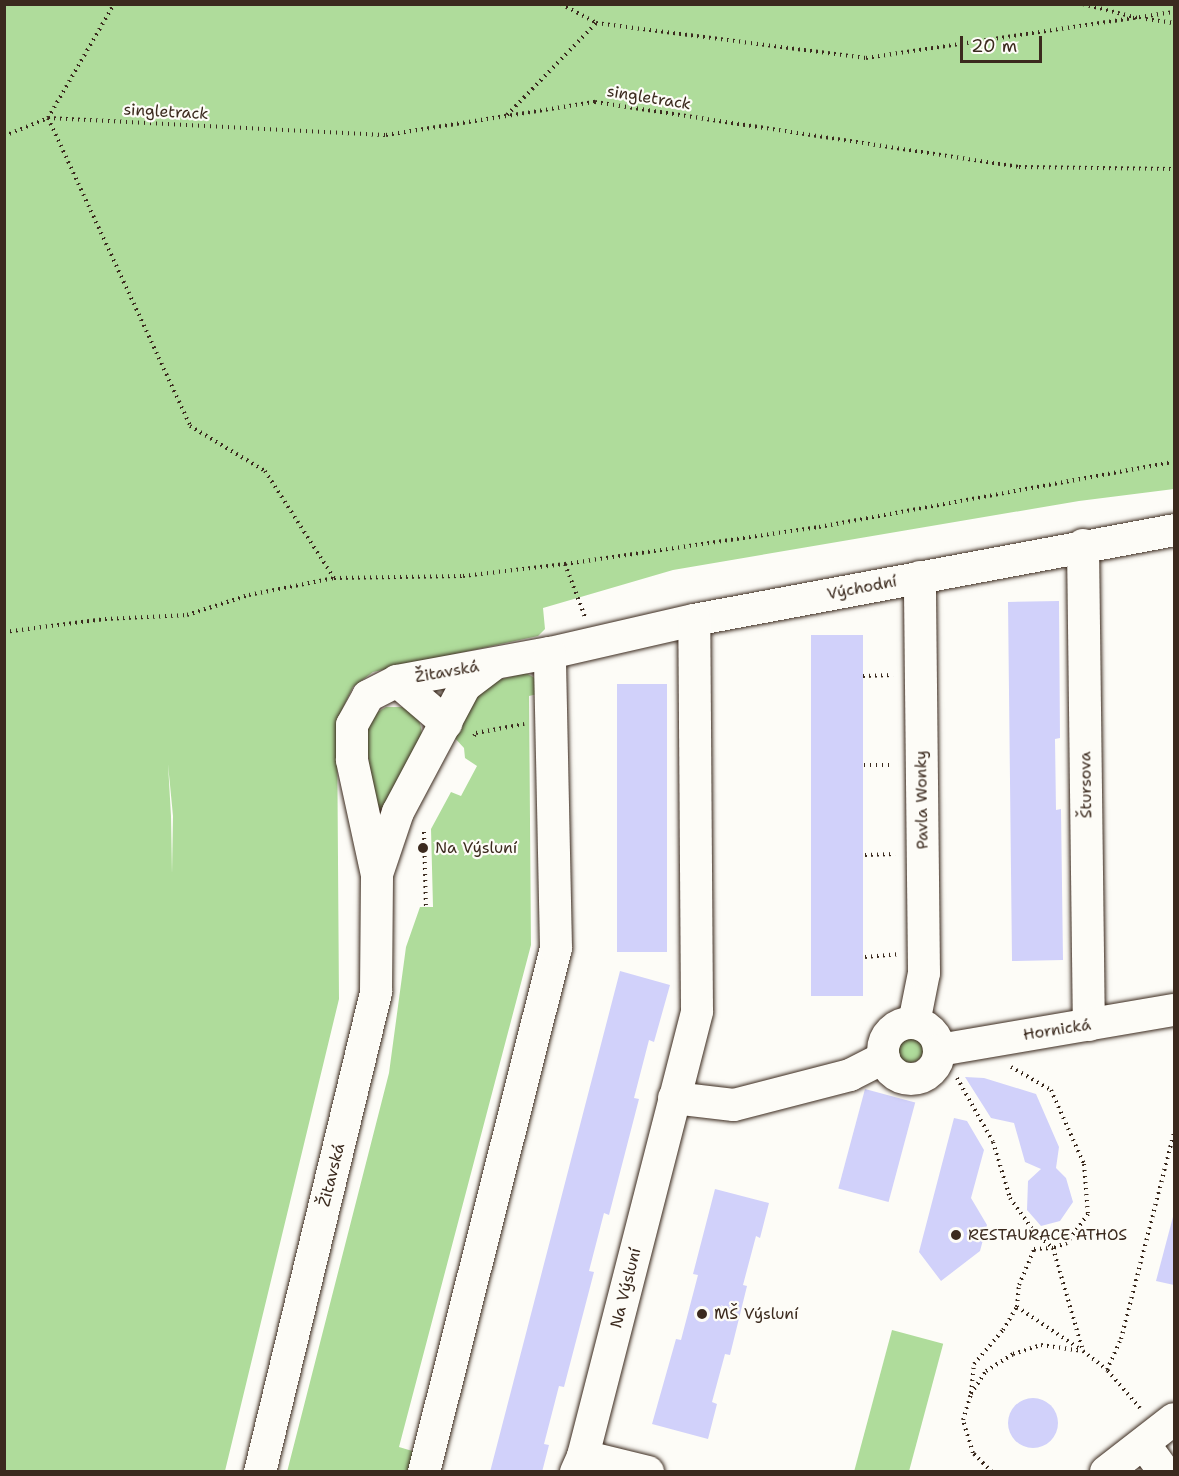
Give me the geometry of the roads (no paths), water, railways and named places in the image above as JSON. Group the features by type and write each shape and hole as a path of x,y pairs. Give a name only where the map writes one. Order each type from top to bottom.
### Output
{"street":[{"name":"Východní","path":"550,653 694,620 1083,545 1174,530"},
{"name":"Štursova","path":"1083,545 1089,1025"},
{"name":"Pavla Wonky","path":"914,1023 924,973 920,577"},
{"name":"Na Výsluní","path":"579,1464 697,1011 694,620"},
{"path":"424,1472 556,948 550,653"},
{"name":"Žitavská","path":"260,1472 376,992 377,875 352,760 352,725 368,696 397,681 550,653"},
{"name":"Žitavská","path":"377,875 398,812 458,732 465,686 496,663"},
{"name":"Žitavská","path":"397,681 458,732"},
{"name":"Hornická","path":"939,1050 1174,1010"},
{"path":"914,1023 932,1032 939,1050 935,1066 920,1078 898,1076 890,1070 884,1058 883,1047 889,1033 898,1026 914,1023"},
{"path":"674,1098 734,1105 850,1075 884,1058"},
{"path":"1106,1472 1159,1431"},
{"path":"1159,1431 1164,1472"},
{"path":"579,1464 648,1472"}],"place":[{"name":"Na Výsluní","path":"423,848"},
{"name":"RESTAURACE ATHOS","path":"956,1235"},
{"name":"MŠ Výsluní","path":"702,1314"}]}
